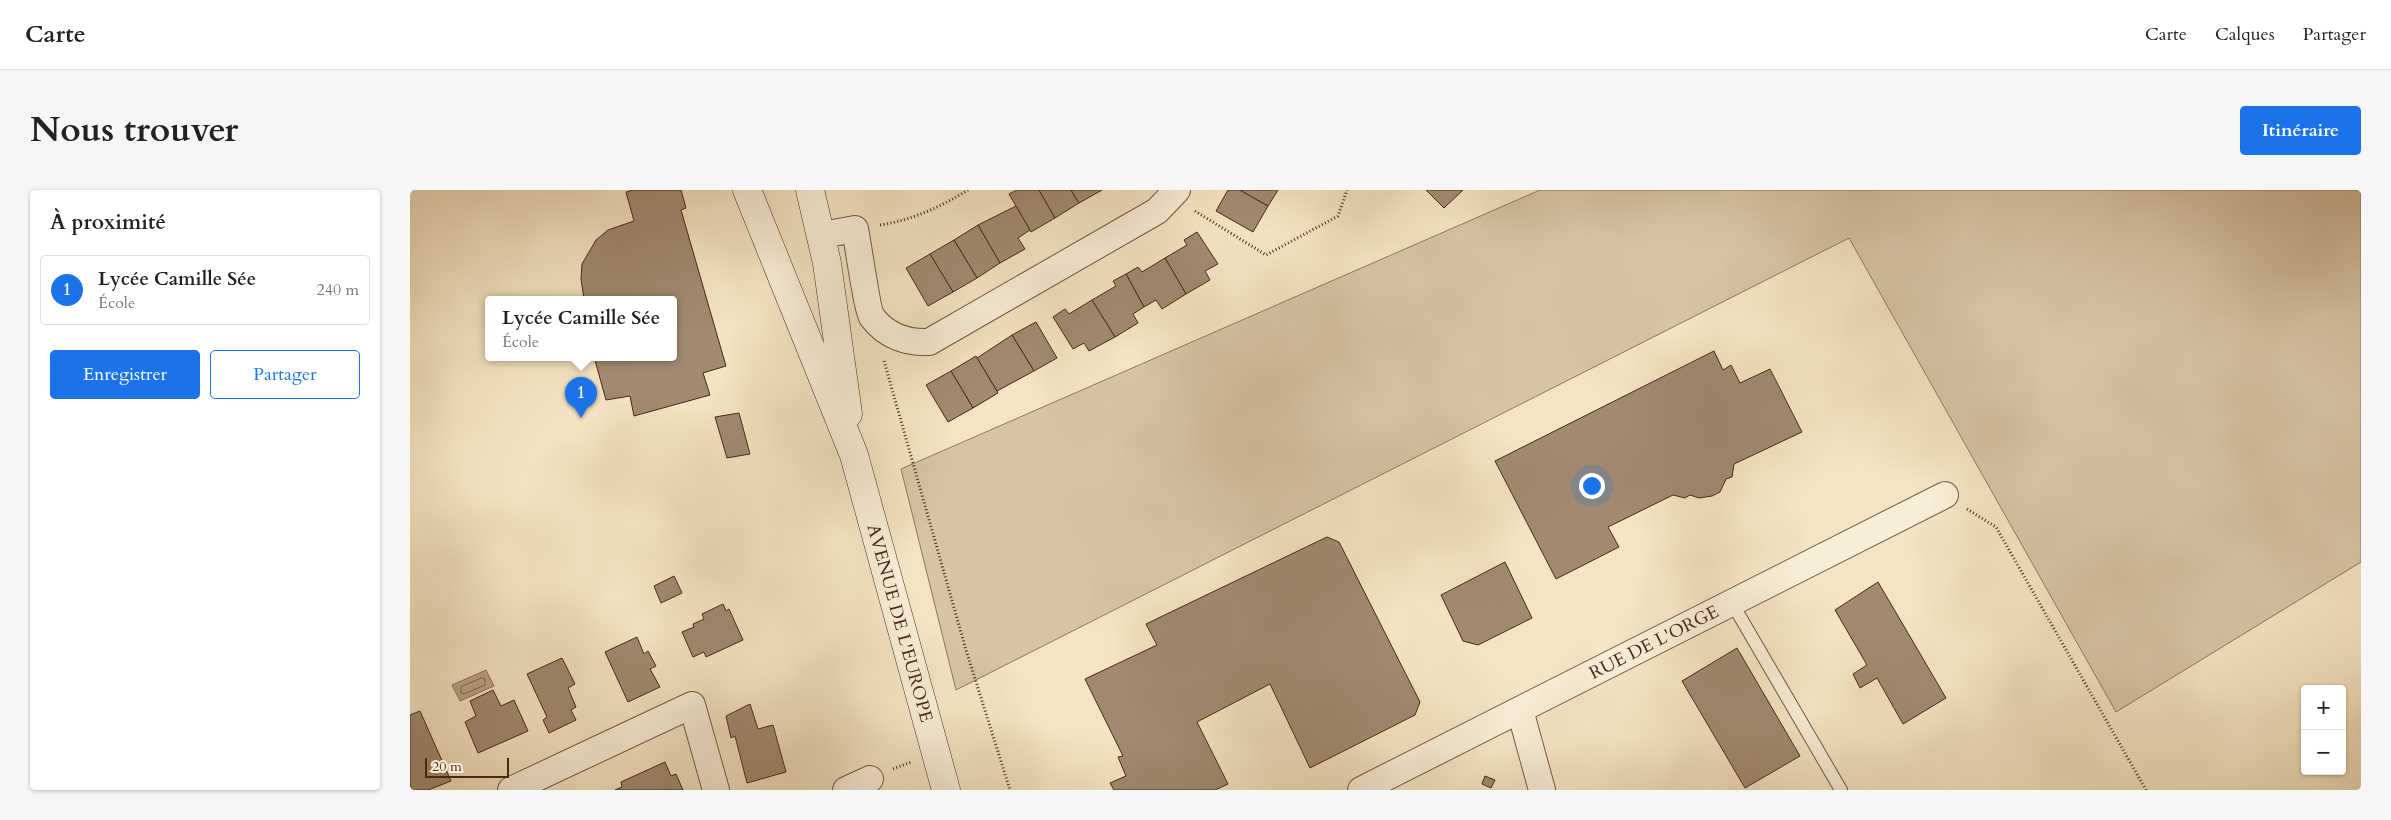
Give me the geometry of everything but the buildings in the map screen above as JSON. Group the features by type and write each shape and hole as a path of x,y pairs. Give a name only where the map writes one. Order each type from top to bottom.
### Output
{"main road":[{"name":"AVENUE DE L'EUROPE","path":"747,190 854,455 946,790"},
{"name":"AVENUE DE L'EUROPE","path":"810,190 822,235 854,455"}],"street":[{"path":"822,235 855,229 871,316 888,345 929,342 1156,211 1174,193"},
{"name":"RUE DE L'ORGE","path":"1361,790 1946,495"},
{"path":"511,790 692,705 716,790"},
{"path":"1520,710 1542,790"},
{"path":"846,790 870,779"}],"lane":[{"path":"1732,603 1841,790"}],"path":[{"path":"855,229 899,222 938,208 968,190"},
{"path":"1174,193 1266,255 1338,216 1347,190"},
{"path":"888,345 966,650 1010,790"},
{"path":"1946,495 1996,527 2146,790"},
{"path":"870,779 935,752"}],"shaded area":[{"path":"1540,190 2361,190 2361,562 2116,712 1849,238 956,690 901,469"}],"water":[{"path":"486,670 494,686 460,701 452,685"}],"place":[{"name":"Lycée Camille Sée","path":"581,418"}]}
